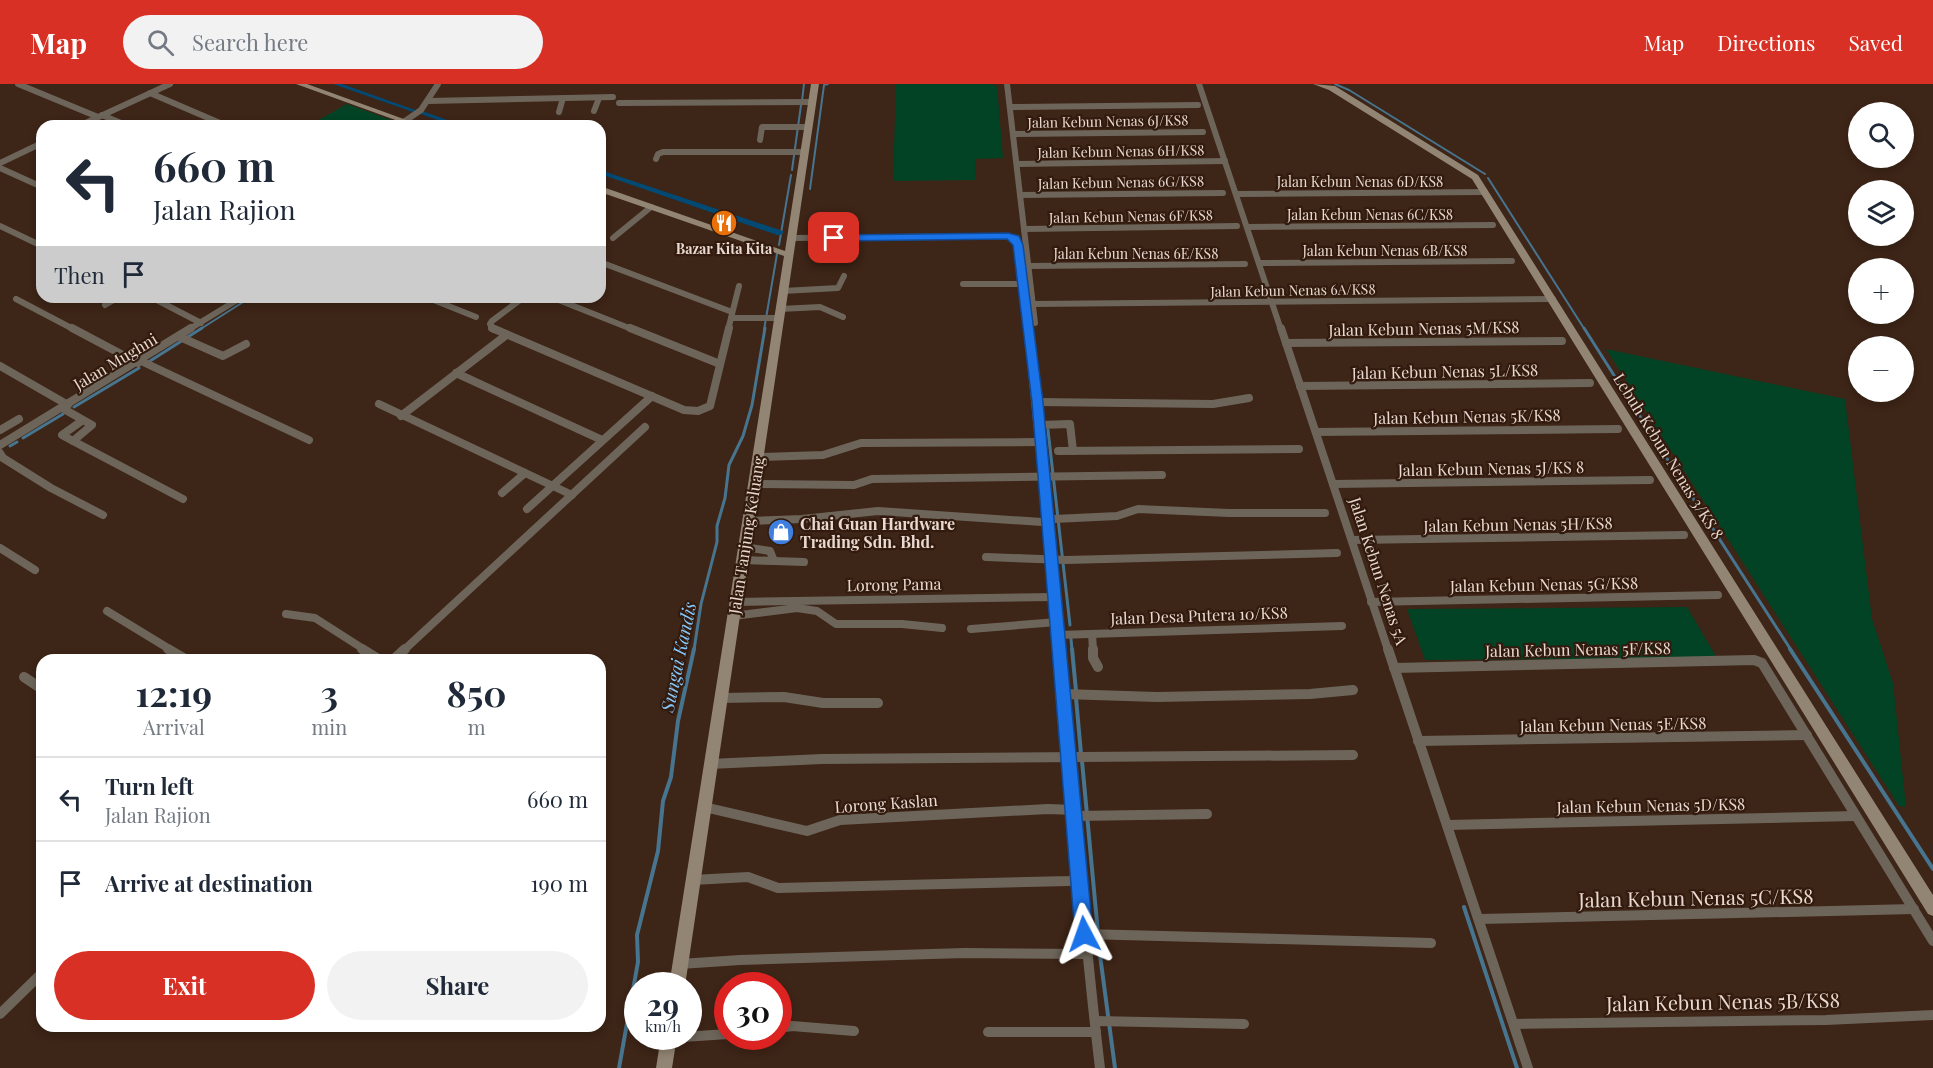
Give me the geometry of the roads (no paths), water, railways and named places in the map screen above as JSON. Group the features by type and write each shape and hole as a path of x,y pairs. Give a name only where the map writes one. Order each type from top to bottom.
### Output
{"street":[{"path":"18,84 111,120"},
{"path":"92,120 170,84"},
{"path":"300,84 402,120"},
{"path":"406,120 421,110 438,84"},
{"path":"1007,84 1035,323"},
{"name":"Jalan Kebun Nenas 5A","path":"1198,84 1528,1068"},
{"name":"Lebuh Kebun Nenas 3/KS 8","path":"1317,84 1332,88 1470,173 1485,192 1933,909"},
{"path":"619,103 815,90"},
{"name":"Jalan Tanjung Keluang","path":"679,972 695,880 713,809 720,764 721,698 733,616 743,602 742,560 757,484 765,457 774,316 783,291 789,255 803,152 800,127 815,90"},
{"path":"150,93 213,120"},
{"path":"428,101 613,97"},
{"path":"559,112 563,98"},
{"path":"594,111 599,98"},
{"path":"1010,107 1198,105"},
{"path":"760,140 762,127 800,127"},
{"name":"Jalan Kebun Nenas 6J/KS8","path":"1013,134 1203,132"},
{"path":"0,163 36,146"},
{"path":"656,159 658,154 663,152 803,152"},
{"name":"Jalan Kebun Nenas 6H/KS8","path":"1017,164 1225,162"},
{"path":"0,168 36,184"},
{"path":"606,191 789,255"},
{"name":"Jalan Kebun Nenas 6D/KS8","path":"1236,194 1485,192"},
{"name":"Jalan Kebun Nenas 6G/KS8","path":"1020,195 1223,193"},
{"path":"613,238 651,207"},
{"name":"Jalan Kebun Nenas 6C/KS8","path":"1247,227 1493,225"},
{"path":"0,226 36,243"},
{"name":"Jalan Kebun Nenas 6F/KS8","path":"1024,229 1237,226"},
{"path":"791,238 1012,237 1018,245 1039,402 1040,425 1037,442 1047,476 1046,559 1066,694 1064,757 1075,813 1075,880 1088,934 1100,1068"},
{"name":"Jalan Kebun Nenas 6B/KS8","path":"1259,263 1512,261"},
{"path":"606,264 732,315 774,316 820,307 843,317"},
{"name":"Jalan Kebun Nenas 6E/KS8","path":"1028,266 1245,264"},
{"path":"783,291 838,288 844,276"},
{"path":"963,284 1022,284"},
{"path":"516,303 492,321 492,329 684,410 699,411 710,406 739,286"},
{"path":"16,299 140,362 309,440"},
{"name":"Jalan Kebun Nenas 6A/KS8","path":"1033,304 1552,299"},
{"path":"105,305 108,303"},
{"path":"163,303 201,323"},
{"name":"Jalan Mughni","path":"0,446 140,362 184,339 201,323 233,303"},
{"path":"441,303 476,317"},
{"path":"566,303 720,364"},
{"path":"401,416 506,336"},
{"path":"184,339 223,356 246,344"},
{"name":"Jalan Kebun Nenas 5M/KS8","path":"1286,343 1562,341"},
{"path":"0,366 92,425 88,431 73,441"},
{"path":"456,373 602,440"},
{"name":"Jalan Kebun Nenas 5L/KS8","path":"1300,386 1590,383"},
{"path":"527,509 652,396"},
{"path":"1039,402 1213,404 1249,398"},
{"path":"378,404 572,495"},
{"path":"0,430 19,419"},
{"path":"83,420 62,434 183,499"},
{"path":"1040,425 1070,424 1073,451"},
{"path":"400,654 645,427"},
{"name":"Jalan Kebun Nenas 5K/KS8","path":"1316,432 1618,429"},
{"path":"765,457 823,454 861,443 1037,442"},
{"path":"1058,451 1299,449"},
{"path":"0,453 3,458 51,488 103,515"},
{"path":"502,493 525,473"},
{"path":"757,484 854,485 872,479 1162,475"},
{"name":"Jalan Kebun Nenas 5J/KS 8","path":"1333,484 1650,480"},
{"path":"751,520 765,521 889,511 1048,520 1117,516 1138,509 1229,513 1325,513"},
{"name":"Jalan Kebun Nenas 5H/KS8","path":"1352,540 1684,536"},
{"path":"744,547 770,551 774,561"},
{"path":"0,548 35,570"},
{"path":"986,557 1066,560 1337,553"},
{"path":"742,560 804,562"},
{"name":"Jalan Kebun Nenas 5G/KS8","path":"1371,602 1711,597 1718,595"},
{"name":"Lorong Pama","path":"743,602 1051,597"},
{"path":"733,616 770,609 788,609 817,612 836,624 902,624 942,627"},
{"path":"107,611 177,654"},
{"path":"286,614 315,618 371,654"},
{"path":"971,628 1057,622"},
{"name":"Jalan Desa Putera 10/KS8","path":"1058,635 1342,626"},
{"path":"1092,634 1093,658 1098,667"},
{"name":"Jalan Kebun Nenas 5F/KS8","path":"1394,668 1742,661 1762,663 1807,735"},
{"path":"24,677 36,685"},
{"path":"1066,694 1157,697 1310,694 1353,690"},
{"path":"721,698 784,697 823,703 878,703"},
{"path":"1807,735 1933,941"},
{"name":"Jalan Kebun Nenas 5E/KS8","path":"1418,741 1807,735"},
{"path":"720,764 822,759 1353,755"},
{"name":"Lorong Kaslan","path":"713,809 807,831 840,820 1048,809 1094,816 1208,814"},
{"name":"Jalan Kebun Nenas 5D/KS8","path":"1447,825 1856,816"},
{"path":"695,880 748,877 778,888 1075,880"},
{"name":"Jalan Kebun Nenas 5C/KS8","path":"1479,919 1914,909"},
{"path":"1088,934 1431,943"},
{"path":"680,964 722,959 804,959 1029,951 1088,954"},
{"path":"0,1014 36,979"},
{"name":"Jalan Kebun Nenas 5B/KS8","path":"1514,1024 1826,1020 1933,1015"},
{"path":"988,1032 1244,1024"},
{"path":"792,1026 854,1031"},
{"path":"664,1068 667,1050"}],"waterway":[{"path":"336,84 415,111"},
{"name":"Sungai Kandis","path":"802,101 804,84"},
{"path":"810,189 824,85 828,84"},
{"path":"1335,84 1349,90 1485,174"},
{"name":"Sungai Kandis","path":"792,170 801,105"},
{"path":"423,113 443,120"},
{"path":"606,174 780,233"},
{"name":"Sungai Kandis","path":"779,245 791,175"},
{"path":"1488,178 1585,330"},
{"name":"Sungai Kandis","path":"764,330 777,254"},
{"path":"199,330 242,303"},
{"path":"150,361 202,328"},
{"name":"Sungai Kandis","path":"694,650 701,604 717,542 717,526 725,498 729,465 743,436 752,405 765,328"},
{"path":"1584,328 1676,473"},
{"path":"74,407 139,368"},
{"path":"23,438 63,414"},
{"path":"1048,430 1070,625"},
{"path":"10,446 17,442"},
{"path":"1682,481 1791,650"},
{"path":"1071,639 1072,650"},
{"name":"Sungai Kandis","path":"619,1068 638,962 637,935 658,851 663,801 671,777 678,721 694,649"},
{"path":"1072,649 1076,691"},
{"path":"1790,649 1933,869"},
{"path":"1076,698 1081,754"},
{"path":"1082,761 1100,955 1115,1068"},
{"path":"1464,907 1517,1068"}],"place":[{"name":"Bazar Kita Kita","path":"724,223"},
{"name":"Chai Guan Hardware Trading Sdn. Bhd.","path":"781,532"}]}
